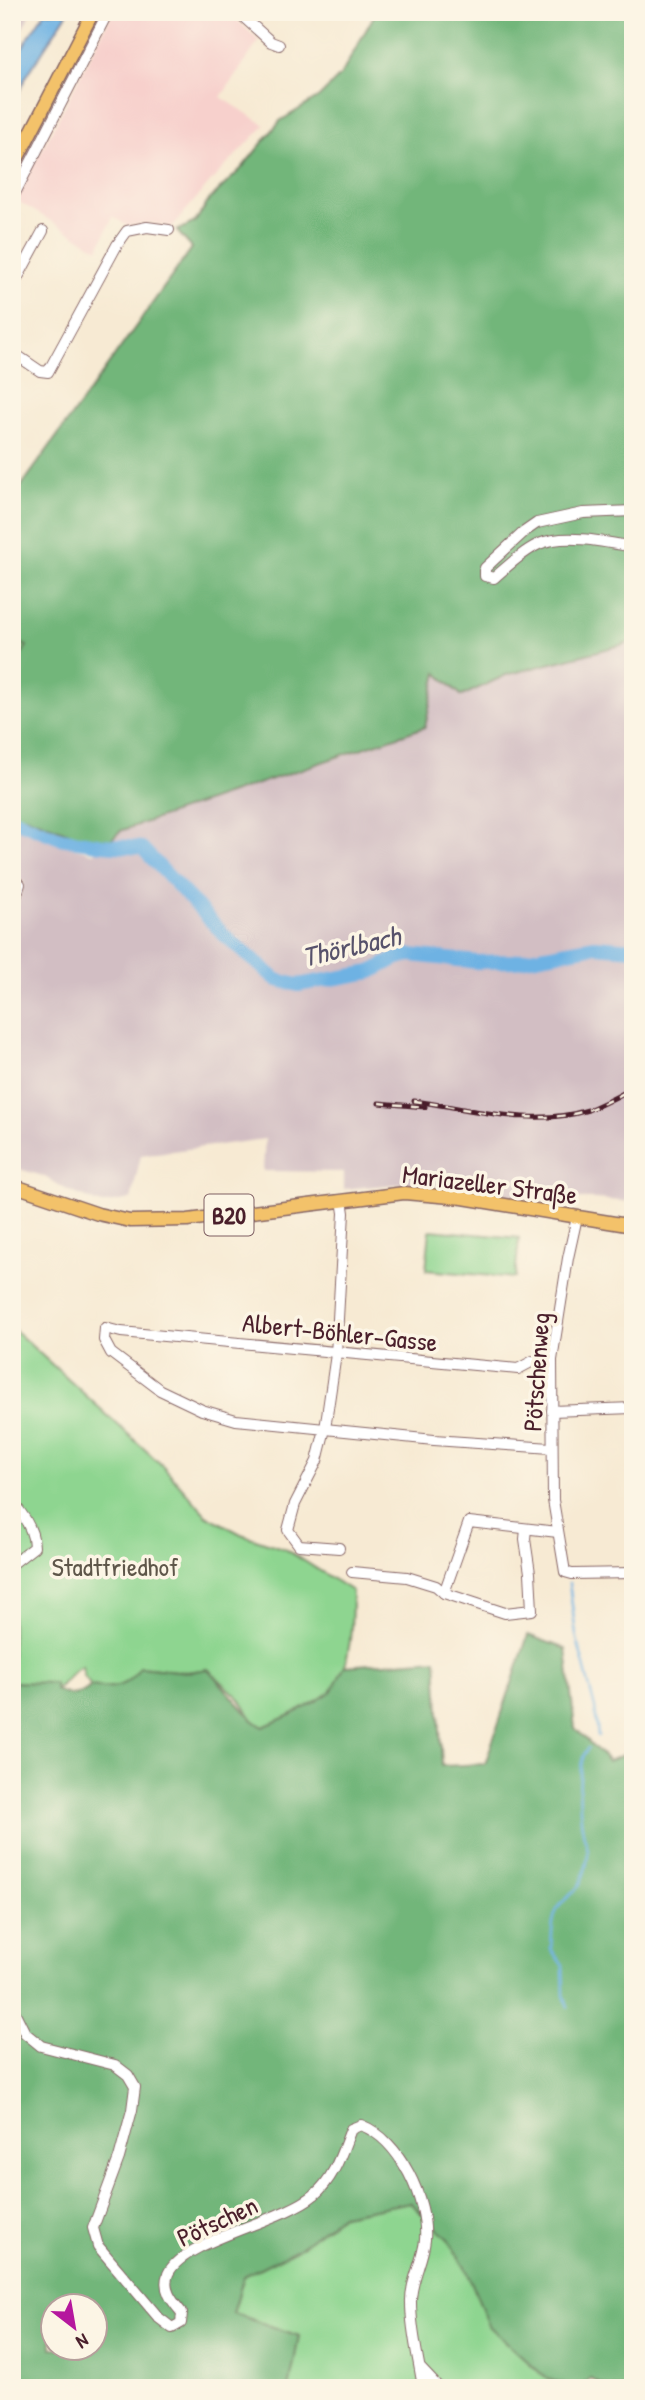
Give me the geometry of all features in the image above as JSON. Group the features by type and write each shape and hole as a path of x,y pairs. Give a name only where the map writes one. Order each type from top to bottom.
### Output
{"main road":[{"path":"12,169 93,12"},
{"name":"Mariazeller Straße","path":"12,1185 115,1219 146,1223 417,1193 633,1226"}],"street":[{"path":"12,199 108,12"},
{"path":"238,12 279,45"},
{"path":"12,352 40,371 48,372 127,231 147,227 169,230"},
{"path":"12,288 43,231"},
{"path":"633,511 583,513 537,523 485,568 485,576 494,578 528,550 549,541 594,540 633,547"},
{"path":"12,910 16,883"},
{"path":"339,1548 299,1545 288,1530 295,1504 317,1461 325,1429 336,1354 344,1213 342,1200"},
{"name":"Pötschenweg","path":"577,1217 552,1360 551,1448 558,1532 565,1572 633,1573"},
{"name":"Albert-Böhler-Gasse","path":"325,1429 236,1420 202,1410 160,1390 111,1353 104,1339 105,1328 121,1332 336,1354 518,1369 533,1361 552,1360"},
{"path":"552,1411 633,1408"},
{"path":"325,1429 551,1448"},
{"path":"12,1502 20,1510 34,1539 34,1548 12,1564"},
{"path":"444,1593 469,1522 558,1532"},
{"path":"352,1572 407,1577 505,1614 532,1610 526,1529"},
{"name":"Pötschen","path":"12,2007 25,2033 41,2046 115,2065 128,2075 135,2087 132,2110 119,2158 93,2228 98,2246 159,2318 172,2328 181,2323 182,2313 166,2288 168,2274 180,2258 200,2247 294,2209 316,2194 331,2176 351,2130 360,2125 373,2130 390,2145 409,2173 421,2208 425,2240 410,2299 412,2327 421,2368 439,2388"},
{"path":"421,2368 423,2388"}],"shaded area":[{"path":"12,12 32,12 12,46"},
{"path":"113,12 229,12 259,41 221,97 265,125 212,180 172,227 150,223 127,226 113,216 98,249 16,200"},
{"path":"633,642 633,1202 537,1199 408,1183 344,1189 344,1172 263,1171 265,1139 141,1155 131,1199 102,1204 69,1191 43,1176 12,1167 12,922 24,882 12,878 12,825 54,842 93,853 120,831 379,744 436,673 462,696 506,675"}],"green space":[{"path":"376,12 633,12 633,642 506,675 462,696 437,673 425,727 120,831 111,840 82,838 25,816 20,825 12,822 12,669 27,646 12,640 12,499 192,248 177,231 195,222 210,199 242,168 280,121 319,97 341,75"},
{"path":"12,640 27,646 12,669"},
{"path":"430,1230 519,1238 515,1278 426,1270"},
{"name":"Stadtfriedhof","path":"12,1328 164,1467 206,1515 241,1534 285,1549 352,1591 347,1658 338,1683 326,1697 263,1727 253,1720 239,1698 208,1669 187,1672 141,1667 125,1683 107,1688 91,1686 84,1676 82,1666 55,1690 55,1684 12,1682 12,1523 22,1510 12,1498"},
{"path":"528,1635 566,1649 575,1728 608,1761 633,1751 633,2383 627,2388 608,2388 591,2379 578,2388 547,2379 489,2326 467,2271 448,2239 410,2202 342,2215 296,2250 244,2276 233,2313 299,2336 289,2388 12,2388 12,1682 55,1683 55,1690 74,1694 91,1686 119,1686 130,1679 140,1667 187,1672 208,1669 253,1720 263,1727 299,1711 331,1692 345,1666 436,1659 442,1766 485,1764"},
{"path":"410,2202 448,2239 467,2271 489,2326 547,2379 578,2388 289,2388 299,2336 233,2313 244,2276 296,2250 342,2215"}],"water":[{"path":"45,12 68,12 26,77 12,106 12,63"}],"waterway":[{"name":"Thörlbach","path":"12,819 60,838 142,848 225,936 277,980 298,985 371,972 395,959 410,955 477,962 514,961 595,946 633,949"},
{"path":"569,1583 576,1635 595,1708 598,1736"},
{"path":"568,2007 564,1995 563,1966 551,1949 552,1930 556,1912 580,1884 587,1864 588,1850 582,1823 580,1788 582,1764 588,1748"}],"railway":[{"path":"414,1101 501,1115 545,1117 588,1110 633,1088"},
{"path":"379,1103 425,1107"}]}
